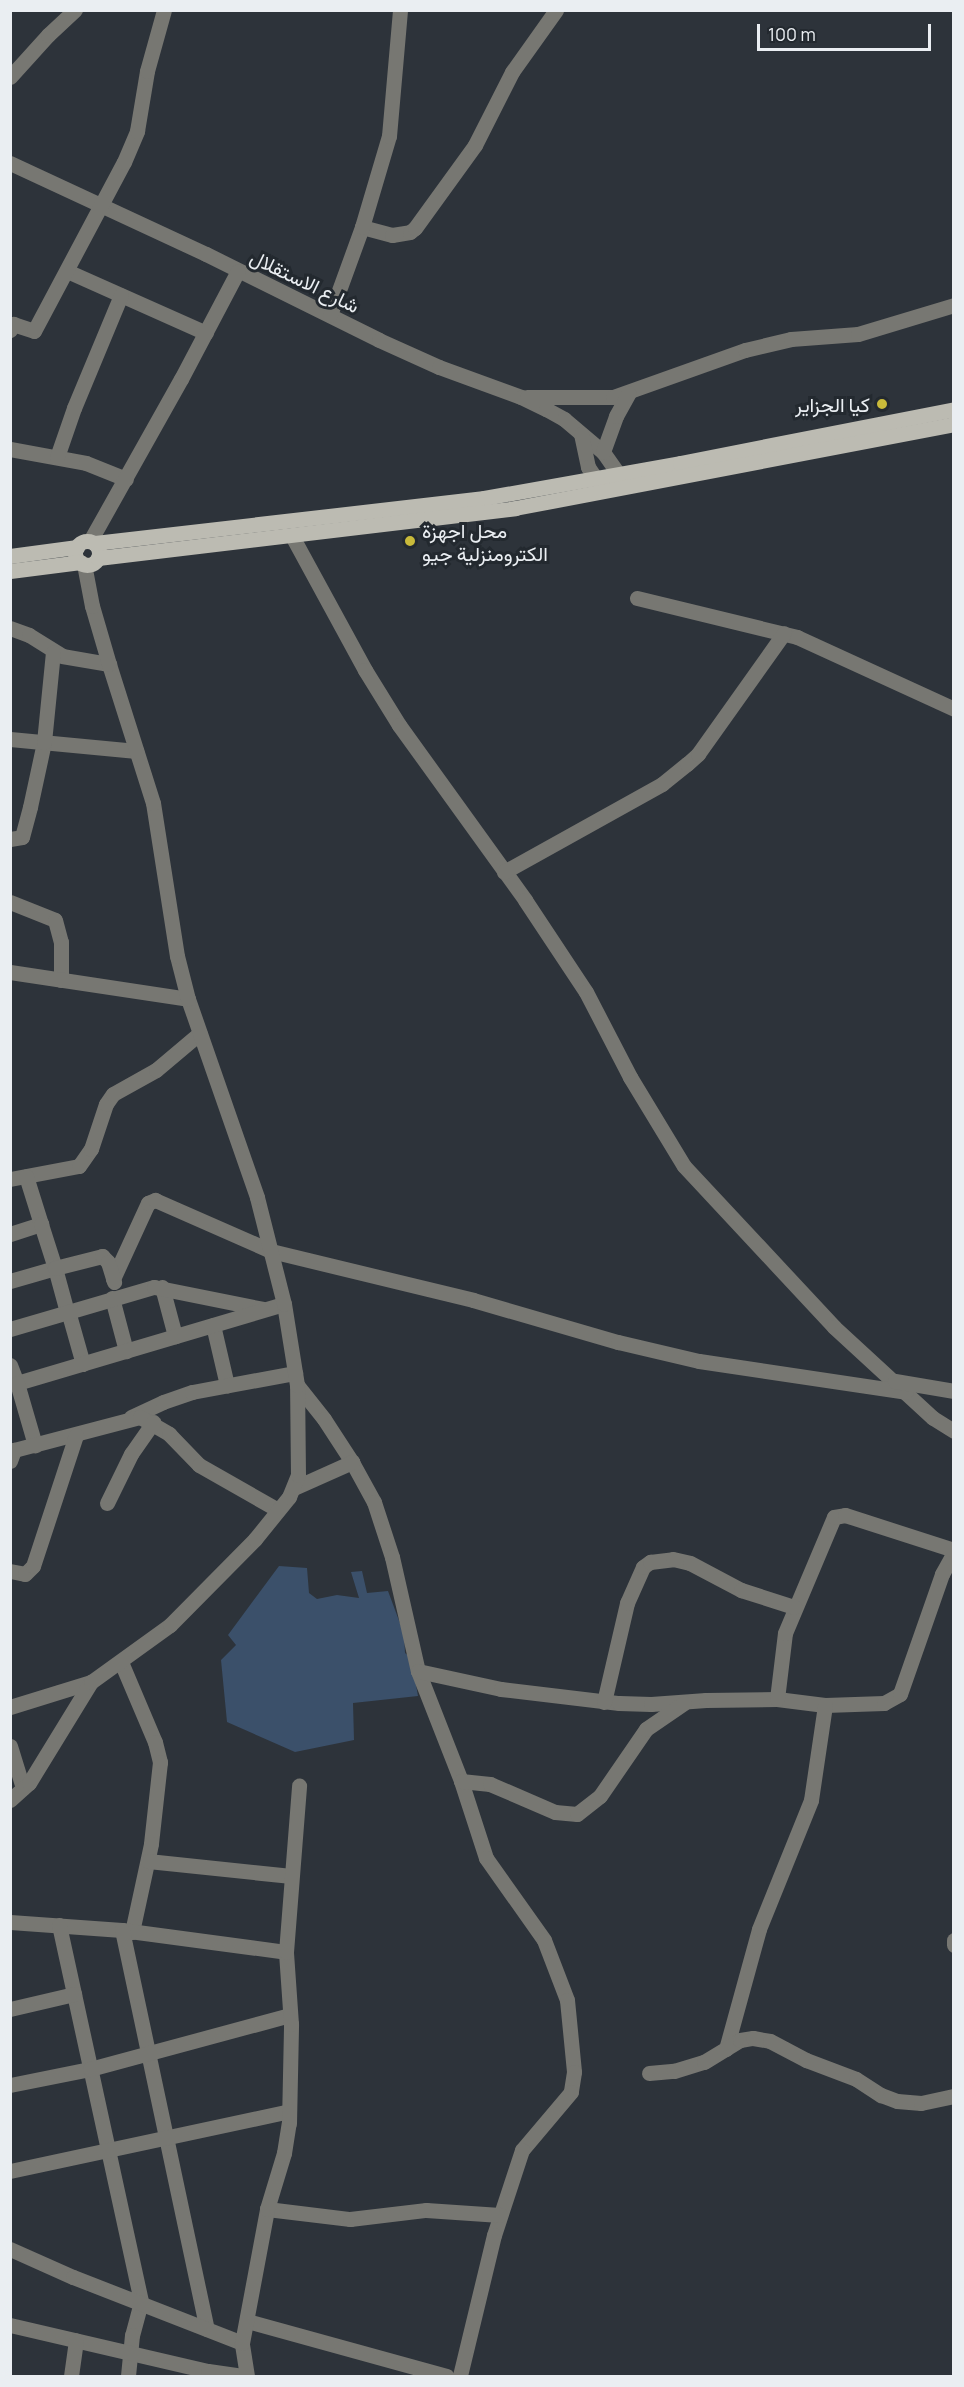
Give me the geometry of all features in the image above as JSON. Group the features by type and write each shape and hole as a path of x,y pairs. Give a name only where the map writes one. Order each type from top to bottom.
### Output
{"main road":[{"path":"10,571 87,553 436,506 756,449 954,409"},
{"path":"10,556 87,553 292,536 450,518 606,493 627,487 954,424"}],"street":[{"path":"10,77 48,35 75,10"},
{"path":"12,325 34,331 134,139 147,71 164,10"},
{"path":"330,315 362,227 392,123 400,10"},
{"path":"362,227 392,235 415,228 475,145 512,72 556,10"},
{"name":"شارع الاستقلال","path":"10,163 440,367 521,397 564,420 603,452 627,487"},
{"path":"67,271 206,333"},
{"path":"10,1707 91,1682 170,1625 255,1539 294,1488 298,1475 296,1379 284,1304 257,1197 188,999 171,926 153,803 92,606 87,553 238,271"},
{"path":"57,457 74,408 122,295"},
{"path":"521,397 591,398 629,393 745,350 811,336 858,334 954,305"},
{"path":"603,452 616,416 629,393"},
{"path":"581,434 588,467 606,493"},
{"path":"10,449 87,463 126,479"},
{"path":"292,536 365,670 399,725 586,992 630,1077 684,1166 814,1307 933,1418 954,1431"},
{"path":"637,597 784,633 836,653 954,709"},
{"path":"10,628 29,635 53,652 109,664"},
{"path":"504,872 662,784 687,764 698,754 784,633"},
{"path":"10,839 22,837 44,742 53,652"},
{"path":"10,740 136,751"},
{"path":"10,902 55,920 61,942 62,980"},
{"path":"10,972 188,999"},
{"path":"10,1179 79,1166 92,1149 106,1104 113,1094 156,1070 200,1033"},
{"path":"26,1176 83,1364"},
{"path":"113,1279 144,1210 152,1200 271,1251 473,1300 677,1357 954,1391"},
{"path":"10,1234 41,1224"},
{"path":"10,1281 102,1256 108,1262 113,1279 126,1351"},
{"path":"10,1329 115,1297 162,1287 265,1309"},
{"path":"162,1287 175,1336"},
{"path":"16,1394 83,1364 284,1304"},
{"path":"213,1325 227,1385"},
{"path":"10,1365 16,1394 35,1445"},
{"path":"12,1454 131,1417 174,1398 227,1385 296,1379"},
{"path":"296,1379 352,1462 382,1521 418,1671 461,1781 486,1858 544,1940 567,2000 573,2040 574,2072 571,2092 552,2118 525,2143 500,2215 460,2376"},
{"path":"131,1417 140,1416 153,1422 199,1464 278,1510"},
{"path":"107,1503 131,1454 153,1422"},
{"path":"10,1571 25,1574 33,1566 76,1435"},
{"path":"294,1488 352,1462"},
{"path":"418,1671 501,1689 604,1702 651,1704 777,1699 825,1705 884,1703 900,1694 942,1575 954,1551 845,1515 838,1515 830,1522 794,1607 783,1643 777,1699"},
{"path":"604,1702 627,1602 643,1567 650,1562 673,1558 690,1563 741,1590 794,1607"},
{"path":"121,1662 155,1742 160,1762 148,1861 127,1931 148,2053 207,2329"},
{"path":"10,1800 23,1788 51,1749 91,1682"},
{"path":"461,1781 490,1784 555,1812 577,1814 600,1796 646,1729 686,1702"},
{"path":"726,2049 759,1929 811,1800 825,1705"},
{"path":"10,1746 23,1788"},
{"path":"10,2325 229,2375 246,2376 242,2343 267,2209 284,2153 289,2111 290,2015 286,1952 299,1786"},
{"path":"148,1861 291,1876"},
{"path":"10,1922 127,1931 286,1952"},
{"path":"58,1925 141,2302 130,2353 128,2376"},
{"path":"954,1940 954,1946"},
{"path":"10,2009 74,1994"},
{"path":"10,2085 90,2069 290,2015"},
{"path":"649,2073 674,2071 704,2062 740,2040 753,2038 770,2041 806,2060 856,2079 881,2095 897,2101 921,2103 954,2096"},
{"path":"10,2171 289,2111"},
{"path":"267,2209 350,2219 426,2210 500,2215"},
{"path":"10,2249 72,2277 242,2343"},
{"path":"247,2321 447,2376"},
{"path":"71,2376 76,2340"}],"shaded area":[{"path":"279,1566 307,1568 309,1593 317,1599 337,1595 359,1598 351,1572 362,1571 367,1593 388,1591 404,1634 405,1653 411,1658 418,1696 353,1703 354,1740 295,1752 227,1722 221,1660 236,1645 228,1635"}],"place":[{"name":"كيا الجزاير","path":"882,404"},
{"name":"محل اجهزة الكترومنزلية جيو","path":"410,541"}]}
